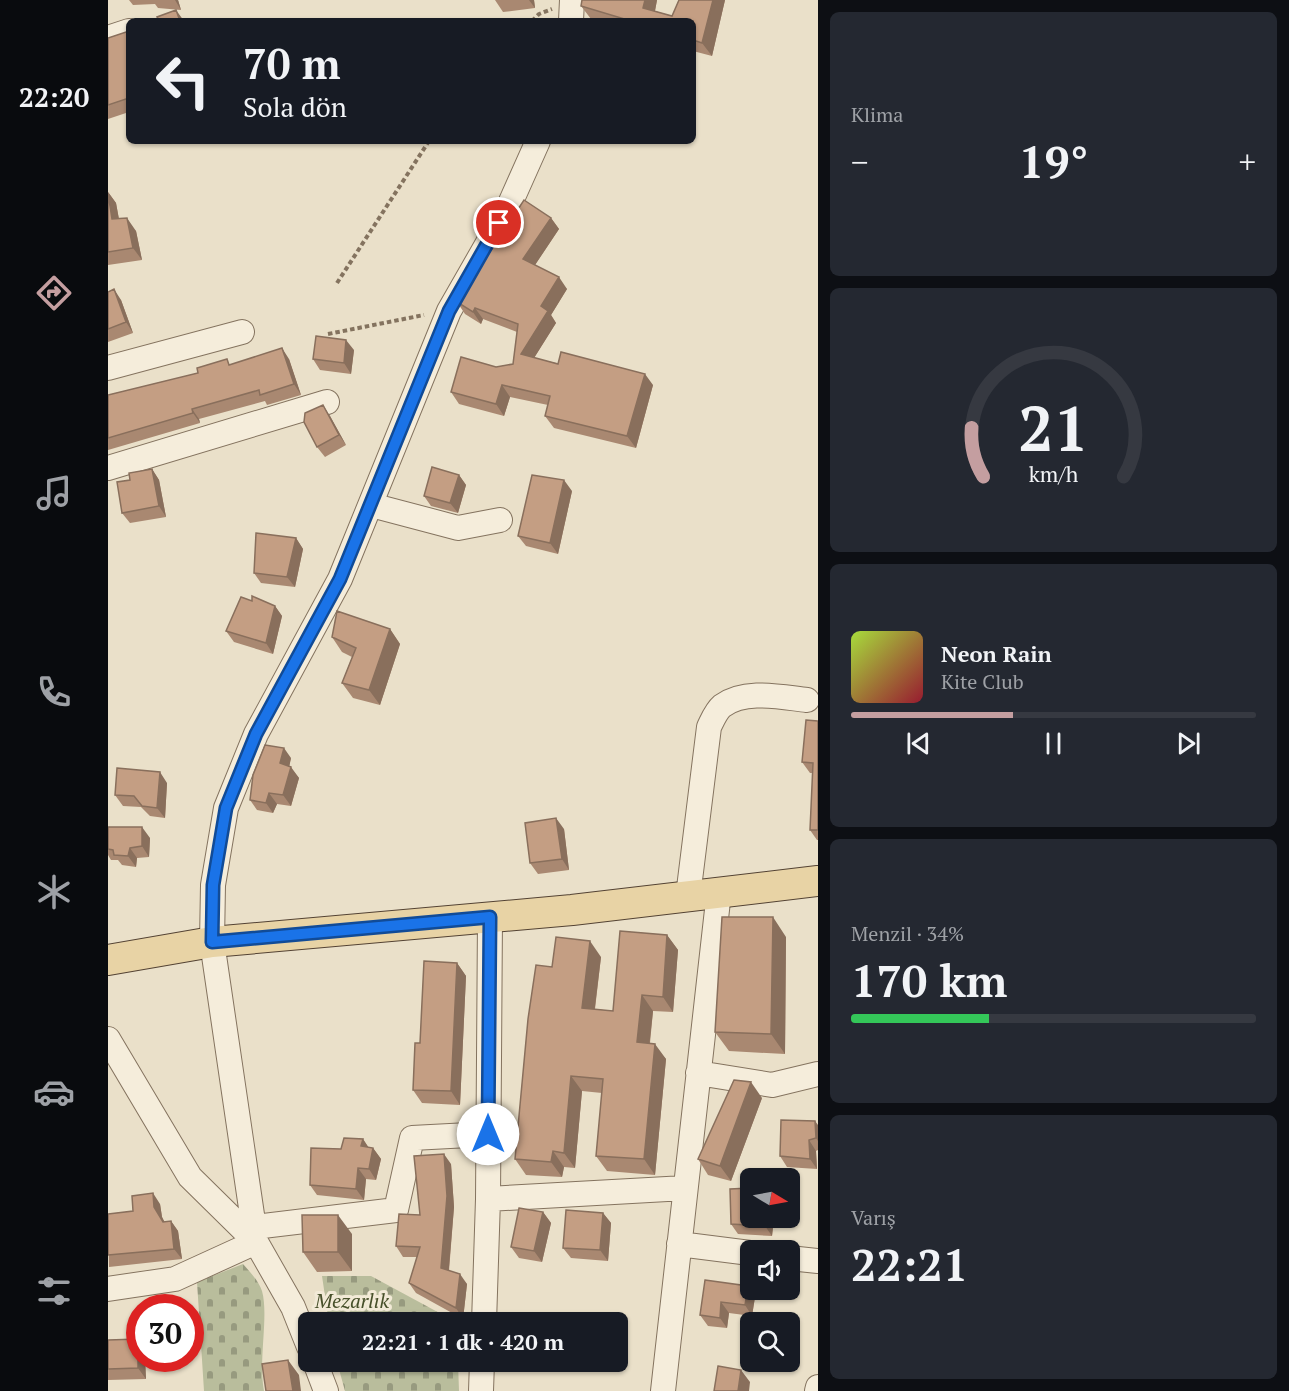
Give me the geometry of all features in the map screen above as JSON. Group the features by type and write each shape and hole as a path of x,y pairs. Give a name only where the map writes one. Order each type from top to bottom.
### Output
{"main road":[{"path":"108,960 212,942 490,917 818,880"}],"street":[{"path":"571,18 572,0"},
{"path":"108,38 126,32"},
{"path":"298,1320 255,1234 212,942 213,885 226,808 256,734 340,579 449,311 509,206 537,144"},
{"path":"108,368 242,333"},
{"path":"108,468 327,402"},
{"path":"371,506 458,528 500,520"},
{"path":"688,896 709,727 720,707 739,698 764,696 807,700"},
{"path":"663,1391 719,892"},
{"path":"484,1312 488,1198 490,917"},
{"path":"108,1039 190,1177 255,1234"},
{"path":"699,1073 772,1085 818,1074"},
{"path":"108,1289 175,1279 255,1234 396,1210 412,1138 488,1134"},
{"path":"488,1198 685,1188"},
{"path":"679,1244 740,1252"},
{"path":"800,1260 818,1262"},
{"path":"319,1372 326,1391"},
{"path":"481,1391 482,1372"}],"path":[{"path":"337,283 427,144"},
{"path":"328,334 449,311"}],"green space":[{"path":"243,1264 254,1276 262,1291 264,1301 262,1379 264,1391 204,1391 204,1294 198,1294 197,1282"},
{"name":"Mezarlık","path":"322,1276 371,1276 438,1312 327,1312"},
{"name":"Mezarlık","path":"340,1372 458,1372 459,1391 345,1391"}],"building":[{"path":"582,0 645,0 643,8 672,16 679,0 713,0 702,43 696,41 696,18 621,18 581,6"},
{"path":"176,10 179,18 158,18"},
{"path":"126,32 126,99 108,105 108,38"},
{"path":"108,193 112,219 127,218 133,248 108,252"},
{"path":"524,200 551,218 523,259 559,277 541,306 548,311 521,354 558,364 561,352 645,374 627,436 545,416 550,396 502,385 496,404 451,392 461,357 496,367 513,364 518,324 475,308 473,312 457,302"},
{"path":"114,289 126,322 108,329 108,292"},
{"path":"316,336 346,340 344,363 313,359"},
{"path":"282,348 294,384 260,395 259,390 192,409 193,413 108,438 108,395 198,373 197,368 227,359 229,365"},
{"path":"323,405 339,435 317,447 304,422 305,413"},
{"path":"432,467 459,475 450,503 424,496"},
{"path":"152,469 159,506 122,513 117,482 130,480 129,473"},
{"path":"532,475 564,480 550,543 518,536"},
{"path":"256,533 296,538 287,577 254,573"},
{"path":"252,596 275,606 266,643 226,631 241,597 252,601"},
{"path":"337,611 390,629 369,690 342,683 356,648 332,637"},
{"path":"806,720 818,721 818,830 810,830 813,763 802,762"},
{"path":"265,745 284,748 280,763 291,767 283,795 269,793 266,803 250,800 253,775"},
{"path":"117,768 160,772 157,808 142,806 134,796 115,795"},
{"path":"556,818 562,859 530,863 525,823"},
{"path":"108,827 142,827 142,846 130,848 128,856 114,855 113,850 108,849"},
{"path":"722,917 773,917 771,1034 715,1032"},
{"path":"620,931 667,935 663,997 642,995 637,1042 655,1044 644,1159 596,1156 603,1079 571,1076 564,1153 553,1151 551,1162 515,1159 528,1019 536,965 552,967 556,937 590,941 582,1008 613,1011"},
{"path":"424,961 457,963 451,1091 413,1090 415,1043 420,1043"},
{"path":"734,1080 751,1082 720,1166 698,1159"},
{"path":"781,1120 815,1121 816,1138 809,1140 810,1159 780,1156"},
{"path":"344,1138 363,1139 361,1146 373,1148 369,1169 358,1168 356,1189 310,1185 311,1148 341,1149"},
{"path":"444,1154 447,1196 441,1268 460,1274 456,1308 409,1283 420,1247 396,1246 399,1214 420,1215 414,1156"},
{"path":"740,1188 740,1225 731,1224 730,1189"},
{"path":"153,1193 154,1207 163,1222 171,1221 174,1249 108,1255 108,1214 133,1211 132,1196"},
{"path":"519,1208 543,1212 534,1251 511,1247"},
{"path":"566,1210 603,1213 600,1250 563,1248"},
{"path":"302,1215 338,1215 338,1252 303,1252"},
{"path":"705,1280 740,1285 740,1300 746,1300 745,1305 721,1302 720,1318 700,1315"},
{"path":"126,1339 126,1368 108,1369 108,1340"},
{"path":"288,1360 293,1391 266,1391 262,1364"},
{"path":"718,1366 740,1370 738,1391 714,1391"}],"route":[{"path":"488,1134 490,917 212,942 213,885 226,808 256,734 340,579 449,311 499,223"}]}
